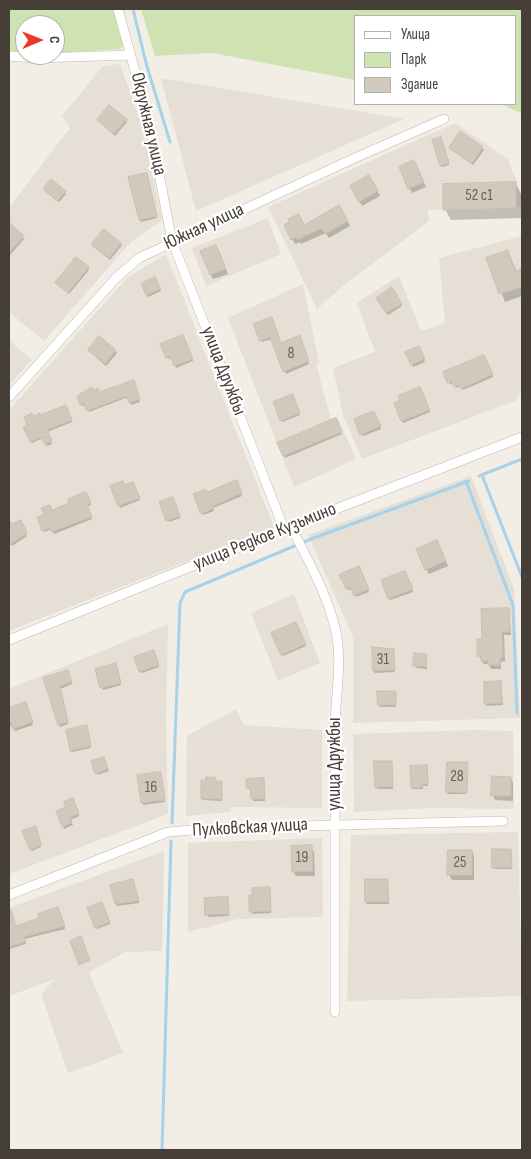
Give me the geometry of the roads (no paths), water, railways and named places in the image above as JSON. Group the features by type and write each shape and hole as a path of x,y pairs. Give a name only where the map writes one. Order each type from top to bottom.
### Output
{"street":[{"name":"Окружная улица","path":"118,9 149,122 172,241"},
{"path":"9,56 36,58 131,55"},
{"name":"Южная улица","path":"9,397 116,278 139,258 172,241 444,119"},
{"name":"улица Дружбы","path":"172,241 288,528 327,604 337,641 335,1012"},
{"name":"улица Редкое Кузьмино","path":"9,640 522,437"},
{"name":"Пулковская улица","path":"9,894 168,832 217,828 335,824 503,821"}],"waterway":[{"path":"133,9 146,63 170,142"},
{"path":"479,476 522,459"},
{"path":"482,475 522,577"},
{"path":"466,481 513,605 517,713"},
{"path":"172,823 180,603 185,592 311,539 469,481"},
{"path":"162,1150 171,841"}]}
